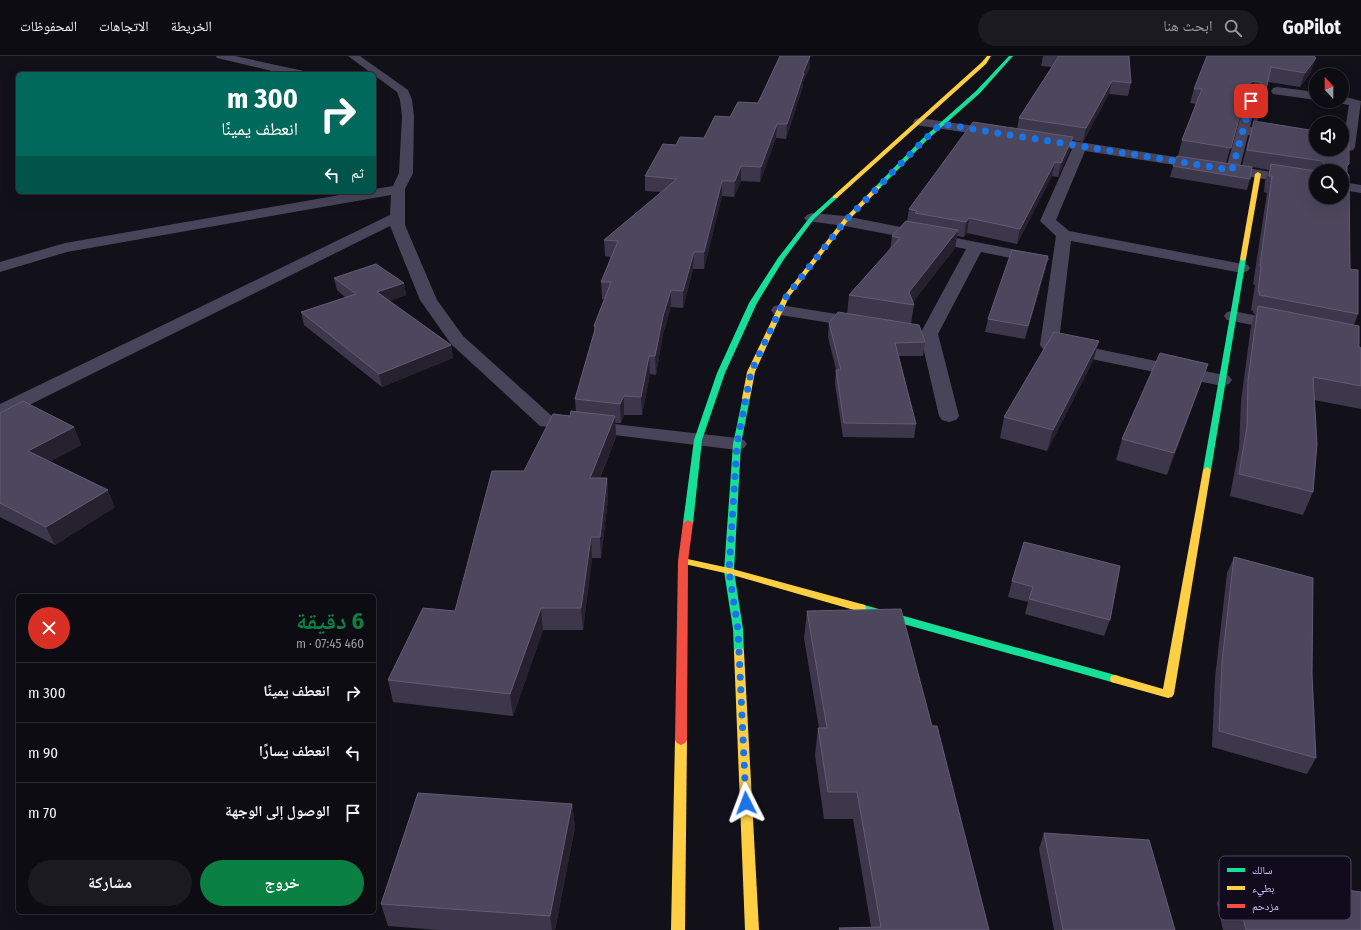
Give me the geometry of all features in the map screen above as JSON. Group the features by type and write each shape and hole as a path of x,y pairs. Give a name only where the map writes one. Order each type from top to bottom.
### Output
{"main road":[{"path":"678,930 682,561 695,475 698,440 721,373 753,303 781,258 812,218 984,63 989,56"},
{"path":"752,930 738,629 729,571 737,444 751,372 786,297 845,221 924,140 978,92 1011,56"},
{"path":"682,561 729,571 1168,694 1258,174"}],"street":[{"path":"221,56 292,72"},
{"path":"353,56 402,90 406,100 408,116 406,173 398,189 397,225 429,300 457,340 547,422 737,444"},
{"path":"376,85 402,90"},
{"path":"1277,90 1309,95"},
{"path":"1232,170 1251,101"},
{"path":"1349,101 1356,102 1349,141"},
{"path":"919,122 1011,135"},
{"path":"1243,130 1309,141"},
{"path":"1026,138 1309,182"},
{"path":"1080,146 1048,221 1064,235 1242,268"},
{"path":"1349,187 1361,189"},
{"path":"376,193 398,189"},
{"path":"0,267 65,248 370,194"},
{"path":"0,412 397,216"},
{"path":"812,218 845,221 1060,262"},
{"path":"1064,235 1049,345 1222,380"},
{"path":"949,416 921,333 976,246"},
{"path":"780,310 874,325"},
{"path":"1233,316 1301,330"}],"building":[{"path":"780,56 810,56 787,124 777,124 761,167 741,166 735,181 722,181 704,252 694,252 683,291 671,290 663,316 655,356 649,356 641,397 624,396 620,404 575,399 596,326 594,326 611,282 601,282 618,241 604,240 677,179 645,176 663,144 676,145 680,137 704,138 715,116 730,117 738,102 758,103"},
{"path":"1059,56 1129,56 1131,83 1112,81 1086,128 1019,118"},
{"path":"1207,56 1314,56 1316,58 1305,73 1271,67 1261,112 1257,111 1263,86 1260,82 1251,82 1248,86 1231,148 1182,140 1202,89 1194,89"},
{"path":"1254,121 1309,130 1309,156 1349,156 1349,164 1324,164 1322,161 1247,150"},
{"path":"973,122 1073,137 1061,163 1055,162 1020,229 969,218 966,222 915,213 917,211 909,209"},
{"path":"1177,156 1252,167 1250,179 1173,166"},
{"path":"1271,164 1309,170 1309,204 1349,204 1349,175 1350,269 1358,270 1358,314 1259,295 1260,266 1272,176 1269,176"},
{"path":"906,221 958,230 909,292 914,305 849,295 900,238 892,236"},
{"path":"1012,250 1048,256 1028,326 988,319"},
{"path":"376,264 404,283 377,292 451,345 379,374 301,312 356,294 334,278"},
{"path":"1258,306 1359,326 1359,347 1361,348 1361,386 1313,377 1317,444 1313,492 1239,474 1247,426 1248,380"},
{"path":"838,312 919,325 925,342 895,343 916,424 844,423 836,370 841,370 829,323"},
{"path":"1054,332 1099,341 1053,430 1004,417"},
{"path":"1160,353 1208,364 1174,453 1122,439"},
{"path":"23,401 74,427 28,451 108,490 46,527 0,503 0,413"},
{"path":"571,411 615,416 590,478 607,478 600,537 591,537 581,608 541,608 510,694 388,680 423,608 455,611 492,471 524,471 553,414 570,416"},
{"path":"1024,542 1120,566 1110,620 1029,599 1033,587 1012,581"},
{"path":"1234,557 1313,578 1312,674 1316,758 1219,731 1222,662"},
{"path":"901,609 932,726 937,726 989,930 840,930 839,928 881,927 857,792 828,792 818,728 827,728 807,611"},
{"path":"418,793 572,804 550,916 381,904"},
{"path":"1044,833 1149,840 1175,930 1063,930"},
{"path":"1351,891 1361,892 1361,930 1246,930 1244,920 1351,920"}],"traffic: fast":[{"path":"878,187 924,140 978,92 1011,56"},
{"path":"688,523 698,440 721,373 753,303 781,258 812,218 835,197"},
{"path":"1207,470 1243,259"},
{"path":"739,652 738,629 729,571 737,444 746,398"},
{"path":"861,608 1115,679"}],"traffic: slow":[{"path":"835,197 984,63 989,56"},
{"path":"1243,259 1258,174"},
{"path":"746,398 751,372 786,297 845,221 878,187"},
{"path":"1115,679 1168,694 1207,470"},
{"path":"683,561 729,571 861,608"},
{"path":"739,652 752,930"},
{"path":"678,930 681,740"}],"traffic: jam":[{"path":"681,740 683,561 688,523"}],"route":[{"path":"746,803 738,629 729,571 737,444 751,372 786,297 845,221 941,124 1232,170 1251,101"}]}
